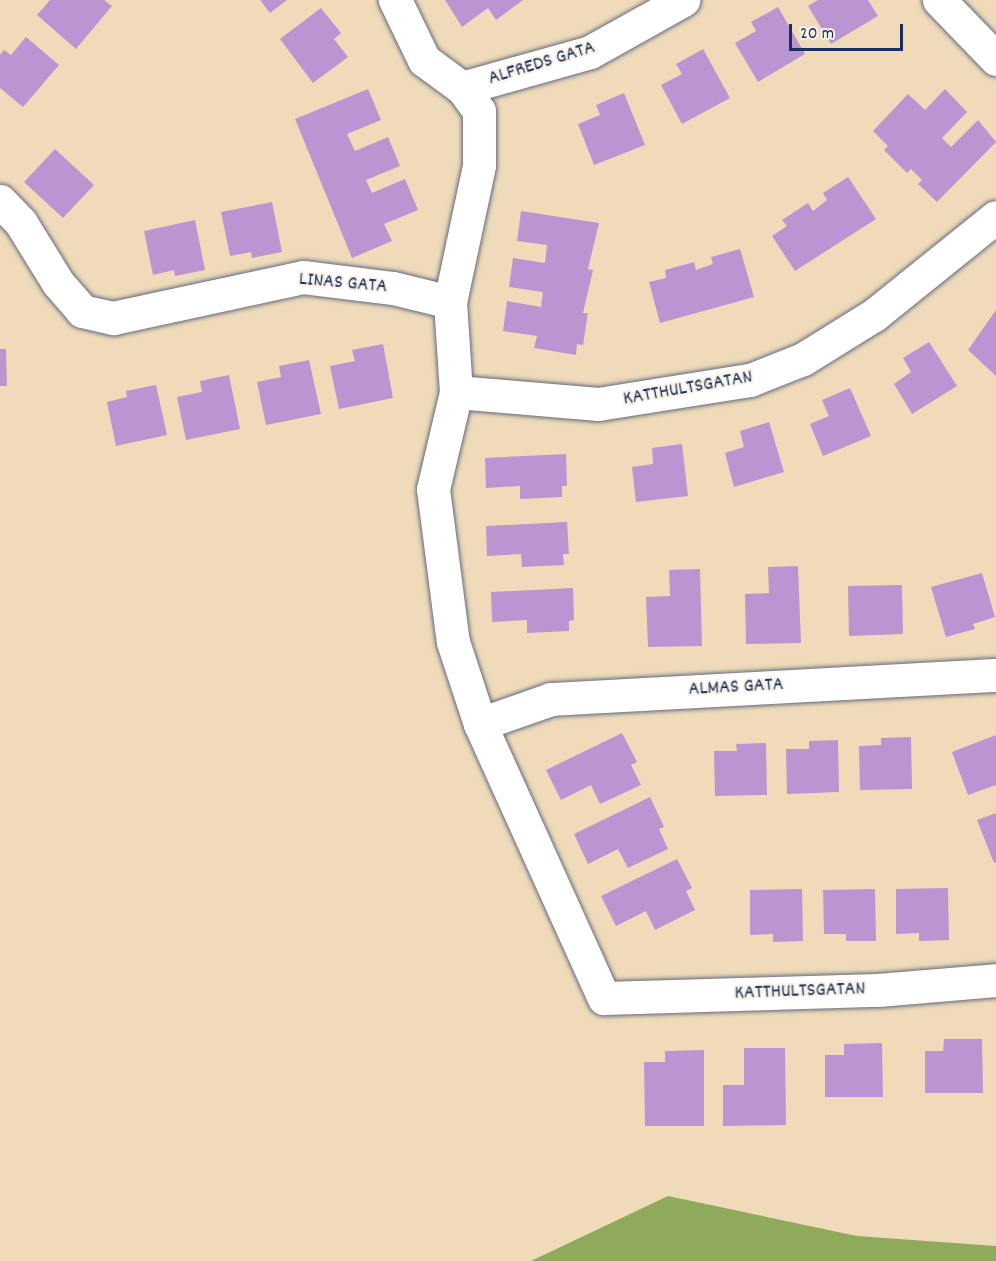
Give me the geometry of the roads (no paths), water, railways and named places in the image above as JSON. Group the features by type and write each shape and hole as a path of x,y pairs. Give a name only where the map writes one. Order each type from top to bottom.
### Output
{"street":[{"path":"394,0 424,60 462,88 479,111 482,137 470,219 450,302 456,392 433,489 453,642 480,724"},
{"name":"ALFREDS GATA","path":"462,88 590,52 683,0"},
{"path":"939,0 996,59"},
{"name":"LINAS GATA","path":"0,201 21,223 58,283 82,311 113,318 303,277 393,288 450,302"},
{"name":"KATTHULTSGATAN","path":"456,392 598,404 750,380 803,358 874,315 996,217"},
{"name":"ALMAS GATA","path":"480,724 551,699 996,675"},
{"name":"KATTHULTSGATAN","path":"480,724 604,998 878,990 996,980"}]}
